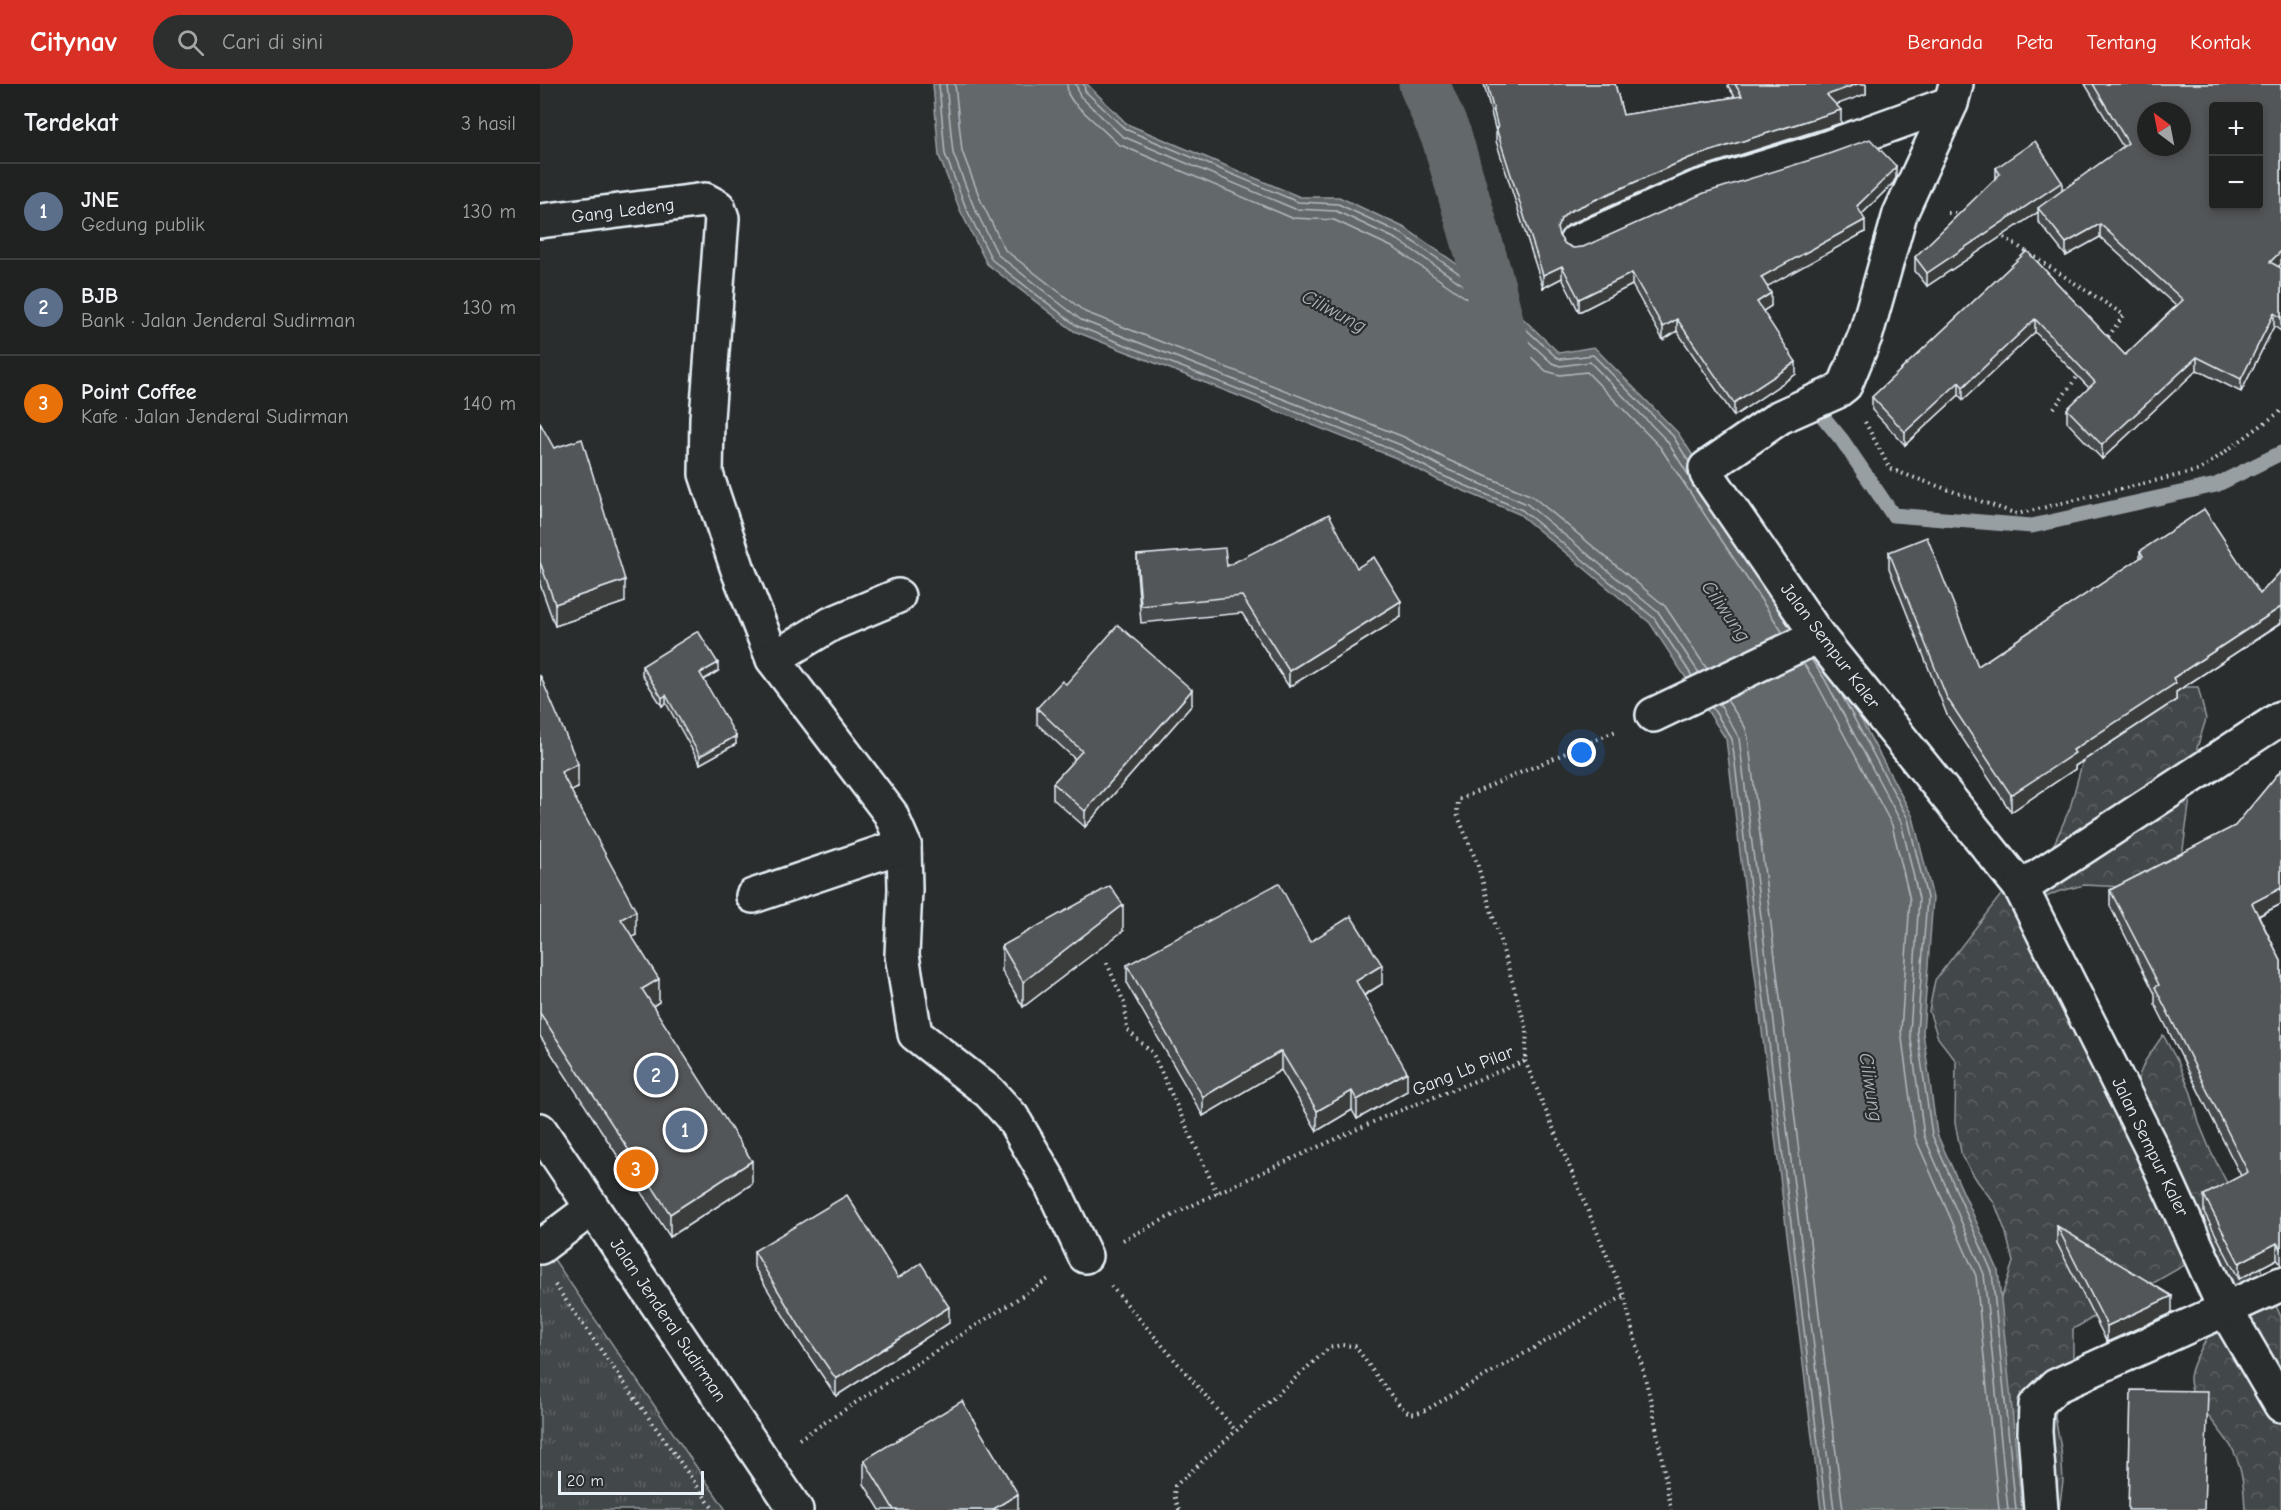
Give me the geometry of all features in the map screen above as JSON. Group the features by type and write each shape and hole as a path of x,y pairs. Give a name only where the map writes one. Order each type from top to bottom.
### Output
{"street":[{"path":"1840,388 1866,334 1900,214 1953,94"},
{"path":"1576,242 1697,188 1818,152 1953,94"},
{"name":"Gang Ledeng","path":"540,221 705,200 718,207 722,218 707,418 706,474 738,570 773,659"},
{"name":"Jalan Sempur Kaler","path":"1840,388 1780,417 1706,468 1707,474 1816,637 2021,888 2151,1147 2225,1309 2281,1405"},
{"path":"898,596 831,624 773,659 890,813 904,845 902,955 915,1034 989,1092 1012,1117 1051,1184 1085,1256"},
{"path":"1653,715 1816,637"},
{"path":"2021,888 2281,718"},
{"path":"753,896 904,845"},
{"name":"Jalan Jenderal Sudirman","path":"540,1130 796,1510"},
{"path":"540,1247 592,1208"},
{"path":"2041,1510 2035,1432 2036,1405 2056,1386 2281,1284"}],"path":[{"path":"1900,214 1965,213 1975,219"},
{"path":"1995,232 2124,315 2103,343"},
{"path":"2054,408 2082,370"},
{"path":"1840,388 1890,469 2017,514 2200,470 2281,411"},
{"name":"Gang Lb Pilar","path":"764,1462 1085,1256 1137,1234 1217,1193 1384,1117 1525,1061 1527,1031 1477,863 1457,814 1458,800 1653,715"},
{"path":"1107,963 1125,1005 1127,1030 1152,1052 1217,1193"},
{"path":"1525,1061 1624,1296 1652,1405 1671,1510"},
{"path":"1085,1256 1236,1431"},
{"path":"553,1283 714,1510"},
{"path":"1179,1510 1174,1495 1175,1486 1329,1348 1341,1345 1356,1346 1395,1399 1407,1412 1414,1414 1426,1410 1624,1296"}],"green space":[{"path":"2164,687 2198,687 2206,719 2197,748 2183,849 2173,878 2144,888 2084,885 2057,892 2031,904 2133,1091 2145,1061 2163,1035 2179,1064 2191,1093 2199,1123 2211,1152 2244,1210 2257,1240 2262,1274 2281,1317 2281,1510 2245,1510 2241,1473 2234,1452 2195,1397 2191,1387 2191,1371 2215,1319 2202,1255 2073,1329 2073,1359 2060,1386 2055,1417 2061,1448 2063,1481 2059,1510 1969,1510 1989,1321 2003,1293 2013,1262 2006,1233 1995,1204 1962,1157 1955,1123 1956,1061 1938,1038 1929,1011 1935,980 2007,887 2038,868 2055,842 2070,808 2087,745"},
{"path":"540,1239 726,1510 540,1510"}],"water":[{"name":"Ciliwung","path":"933,84 1087,84 1127,124 1300,197 1339,197 1405,228 1490,287 1559,353 1594,347 1678,433 1835,671 1913,817 1933,898 1923,1032 1937,1134 1998,1270 2022,1510 1821,1510 1726,739 1650,623 1519,514 1438,480 1396,458 1074,331 987,264 960,210 939,156"}],"building":[{"path":"1487,84 1615,84 1623,115 1742,96 1735,84 1857,84 1827,95 1841,110 1689,158 1568,212 1561,219 1557,228 1565,244 1573,248 1583,247 1704,193 1870,139 1896,166 1857,206 1865,220 1761,277 1771,293 1757,302 1796,362 1734,403 1677,319 1663,327 1632,273 1579,299 1562,266 1543,275 1496,128 1498,128"},
{"path":"2093,84 2281,84 2281,251 2270,262 2281,268 2281,318 2274,313 2241,379 2197,357 2102,445 2067,409 2095,382 2035,319 1963,387 1959,382 1905,432 1872,397 2027,251 2125,355 2183,300 2100,224 2066,243 2038,208 2128,143"},
{"path":"2035,141 2062,182 1927,273 1915,257 2000,174 1996,168"},
{"path":"540,423 554,448 582,439 625,580 555,604 540,562"},
{"path":"2204,509 2260,594 2281,571 2281,607 2173,678 2176,683 2073,750 2075,753 2011,795 1947,698 1889,552 1927,537 1978,666 2143,556 2140,551"},
{"path":"1329,514 1357,568 1374,557 1401,601 1289,671 1242,596 1141,606 1137,555 1225,548 1227,566"},
{"path":"1118,625 1192,690 1085,811 1053,783 1082,751 1037,708 1062,681 1066,684"},
{"path":"698,631 718,663 700,673 736,736 700,756 666,695 662,698 642,666"},
{"path":"540,675 578,764 561,772 636,911 621,919 659,979 642,989 752,1161 670,1214 540,1013"},
{"path":"2281,770 2281,888 2252,903 2281,961 2281,1249 2277,1243 2239,1263 2204,1195 2248,1172 2155,987 2159,985 2110,890 2235,826"},
{"path":"1279,883 1310,942 1351,916 1382,965 1356,981 1407,1072 1357,1100 1352,1091 1317,1111 1281,1051 1203,1097 1127,965"},
{"path":"1110,886 1123,905 1023,982 1002,946"},
{"path":"847,1195 898,1278 921,1263 949,1307 836,1379 800,1327 754,1251"},
{"path":"2057,1226 2172,1296 2107,1326"},
{"path":"2131,1390 2208,1391 2204,1510 2128,1510"},
{"path":"962,1401 1018,1494 992,1510 894,1510 864,1460"}],"waterway":[{"path":"1424,84 1447,138 1490,287 1506,356"},
{"path":"1811,402 1842,440 1893,515 2032,526 2216,485 2281,453"}],"place":[{"name":"BJB","path":"656,1075"},
{"name":"JNE","path":"685,1130"},
{"name":"Point Coffee","path":"636,1169"}]}
